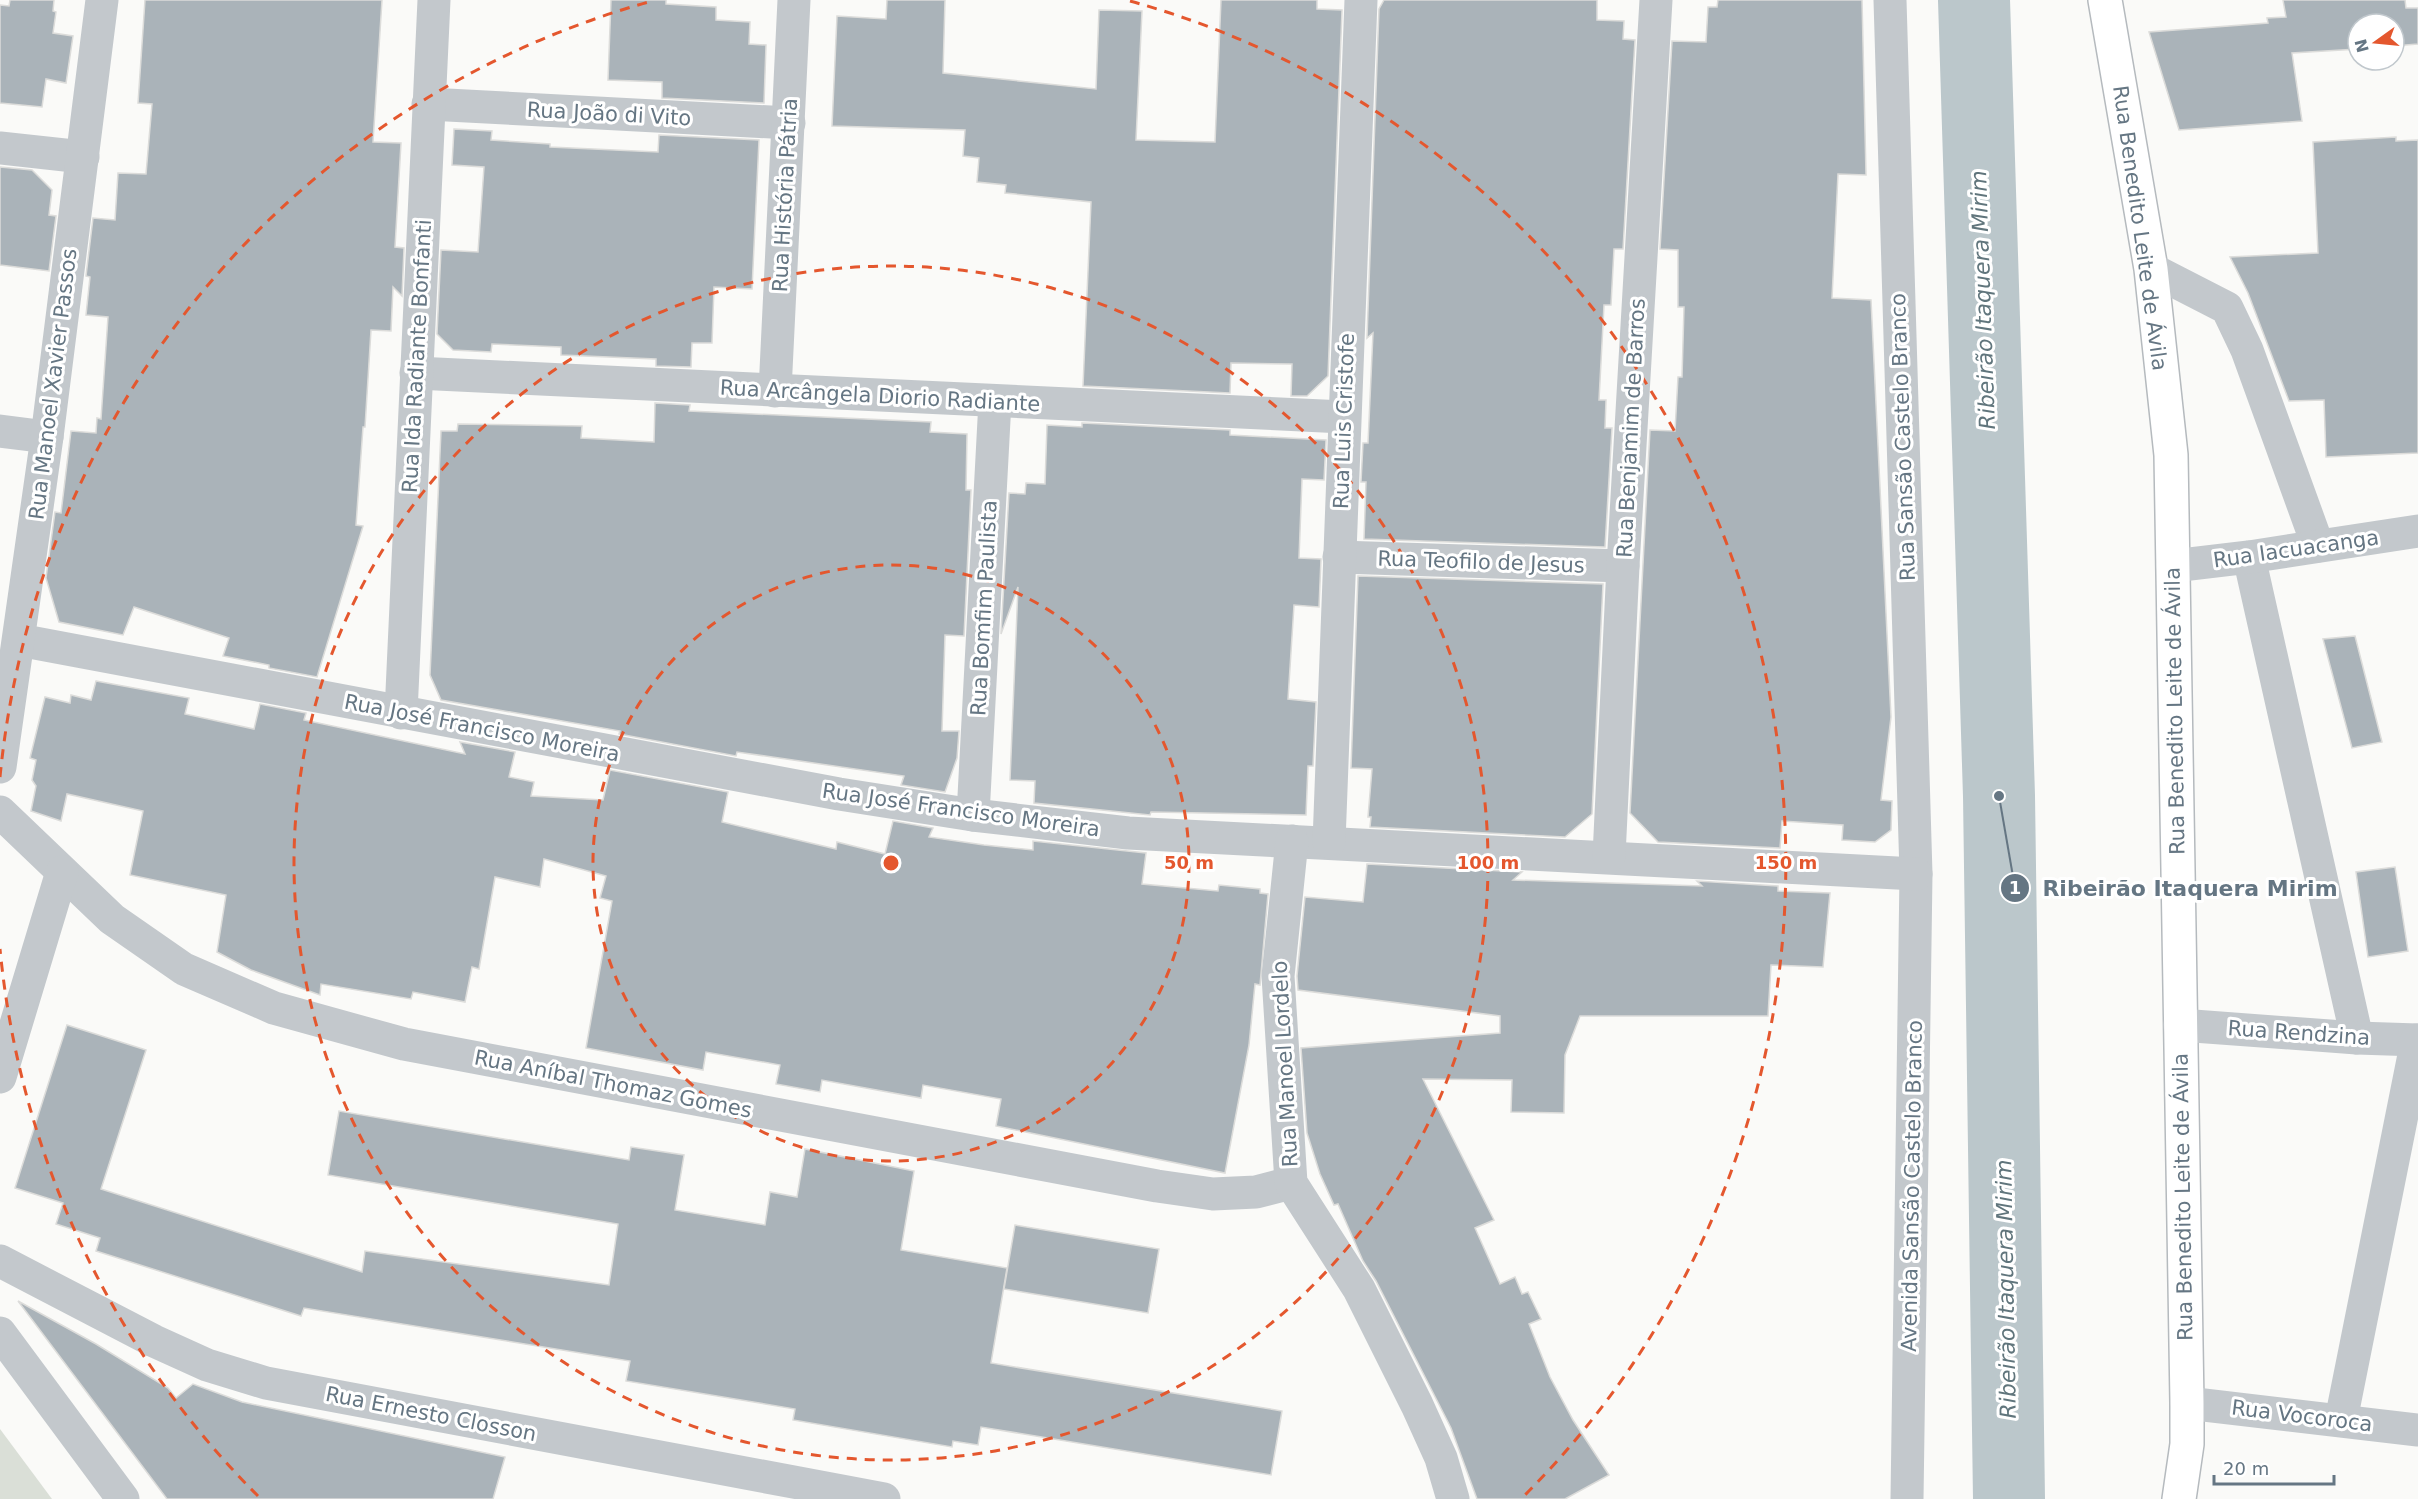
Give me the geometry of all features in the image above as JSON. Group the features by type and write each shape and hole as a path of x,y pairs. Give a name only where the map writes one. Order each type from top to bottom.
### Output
{"main road":[{"name":"Rua Benedito Leite de Ávila","path":"2105,0 2151,269 2171,455 2187,1403 2187,1444 2179,1499"}],"street":[{"name":"Rua Manoel Xavier Passos","path":"0,767 47,437 102,0"},
{"name":"Rua Ida Radiante Bonfanti","path":"401,713 434,0"},
{"name":"Rua História Pátria","path":"775,391 794,0"},
{"name":"Rua Luis Cristofe","path":"1329,842 1361,0"},
{"name":"Rua Benjamim de Barros","path":"1609,856 1623,566 1656,0"},
{"name":"Rua Sansão Castelo Branco","path":"1890,0 1916,873"},
{"name":"Rua João di Vito","path":"428,104 789,123"},
{"path":"0,148 83,157"},
{"path":"2151,269 2226,308 2247,350 2318,546"},
{"name":"Rua Arcângela Diorio Radiante","path":"416,373 1344,417"},
{"name":"Rua Bomfim Paulista","path":"973,816 995,401"},
{"path":"0,431 47,437"},
{"name":"Rua Iacuacanga","path":"2173,566 2249,557 2418,531"},
{"name":"Rua Teofilo de Jesus","path":"1339,557 1623,566"},
{"path":"2249,557 2357,1038"},
{"name":"Rua José Francisco Moreira","path":"19,640 839,794 973,816 1128,833 1916,873"},
{"name":"Rua Aníbal Thomaz Gomes","path":"0,812 112,919 184,969 274,1008 404,1044 1157,1186 1213,1194 1256,1192 1291,1183"},
{"name":"Rua Manoel Lordelo","path":"1292,842 1278,976 1291,1183 1364,1300 1436,1448 1453,1499"},
{"path":"0,1077 62,872"},
{"name":"Avenida Sansão Castelo Branco","path":"1907,1499 1916,873"},
{"name":"Rua Rendzina","path":"2180,1025 2357,1038 2418,1040"},
{"path":"2341,1420 2418,1040"},
{"name":"Rua Ernesto Closson","path":"0,1261 38,1283 164,1346 207,1365 266,1383 884,1499"},
{"path":"0,1333 123,1499"},
{"name":"Rua Vocoroca","path":"2187,1403 2418,1430"}],"shaded area":[{"path":"0,1429 52,1499 0,1499"}],"building":[{"path":"10,0 54,0 53,11 56,12 53,33 73,36 66,83 46,79 42,107 0,103 0,5 9,6"},
{"path":"145,0 382,0 373,142 401,143 395,247 404,248 402,296 393,287 391,331 371,330 356,525 363,526 317,677 223,656 229,638 134,607 123,635 59,622 46,578 55,512 61,513 71,431 96,433 97,418 101,419 108,317 86,315 90,277 86,276 93,218 115,220 118,173 146,174 152,104 138,103"},
{"path":"611,0 666,0 666,4 716,7 716,20 750,22 749,44 766,45 764,103 662,98 662,82 608,80"},
{"path":"887,0 945,0 943,73 1096,89 1099,10 1142,11 1136,140 1215,142 1221,0 1317,0 1317,9 1342,10 1328,376 1307,396 1291,396 1292,364 1231,363 1230,393 1083,386 1091,202 1005,193 1006,185 977,182 979,158 963,156 965,130 832,126 837,16 886,19"},
{"path":"1384,0 1597,0 1597,20 1624,21 1623,39 1635,40 1623,249 1614,249 1611,305 1604,305 1599,400 1606,400 1605,428 1612,428 1605,547 1364,539 1366,482 1361,482 1363,443 1368,443 1373,333 1367,338 1379,9"},
{"path":"1718,0 1862,0 1866,175 1838,174 1832,298 1871,300 1891,717 1881,800 1892,801 1891,830 1875,842 1842,840 1843,825 1782,821 1780,848 1658,842 1630,813 1650,430 1675,431 1678,377 1682,377 1684,307 1678,307 1678,250 1660,249 1672,41 1706,42 1708,7 1717,7"},
{"path":"2283,0 2405,0 2406,8 2418,8 2418,44 2406,45 2406,12 2346,12 2346,50 2292,53 2302,121 2179,130 2149,32 2268,23 2267,18 2286,17"},
{"path":"454,129 492,131 491,140 550,144 550,147 658,152 659,135 759,140 752,289 714,287 712,343 692,343 691,367 656,366 656,359 561,355 561,347 492,344 491,352 453,350 437,334 441,250 478,252 484,167 452,165"},
{"path":"2396,137 2396,141 2418,140 2418,453 2326,457 2324,400 2289,401 2248,293 2230,257 2318,253 2313,142"},
{"path":"0,167 32,170 52,190 49,215 56,216 49,271 0,265"},
{"path":"655,403 690,405 689,411 931,422 930,432 967,434 966,490 971,490 964,636 945,635 942,731 959,731 957,758 945,792 901,785 904,776 737,752 736,756 619,734 620,731 441,700 430,675 441,431 457,431 458,424 582,426 581,438 654,442"},
{"path":"1082,423 1230,430 1230,435 1326,440 1324,480 1302,479 1299,558 1321,559 1319,607 1294,605 1288,699 1316,702 1313,766 1308,766 1306,815 1151,812 1150,815 1034,803 1035,781 1010,780 1018,587 1001,634 1009,493 1025,494 1026,483 1045,484 1047,425 1082,427"},
{"path":"1358,576 1603,584 1592,814 1565,837 1370,827 1371,817 1368,817 1372,769 1351,768"},
{"path":"2355,636 2382,742 2352,748 2323,639"},
{"path":"96,681 189,698 185,714 254,729 260,704 306,713 304,720 465,754 460,742 515,752 509,777 534,782 531,796 603,800 610,770 728,792 722,822 836,849 837,842 885,854 893,821 933,828 929,837 984,845 1033,850 1033,841 1146,853 1142,884 1218,891 1219,885 1260,889 1260,893 1268,894 1260,985 1255,984 1249,1045 1225,1173 996,1126 1001,1099 923,1085 921,1098 822,1080 820,1092 776,1084 780,1065 706,1052 703,1070 586,1048 612,901 600,898 606,876 544,859 540,887 495,877 479,969 472,967 465,1002 413,992 411,999 321,984 320,995 251,970 217,952 226,895 130,875 143,811 67,794 61,821 31,811 36,786 32,780 36,760 30,758 45,697 70,703 71,695 91,700"},
{"path":"1367,864 1522,872 1513,880 1702,886 1697,881 1778,886 1778,891 1830,893 1823,967 1771,965 1768,1016 1580,1016 1565,1055 1564,1113 1511,1112 1512,1080 1423,1079 1494,1220 1475,1228 1500,1284 1515,1277 1522,1294 1528,1292 1541,1319 1529,1324 1550,1377 1573,1420 1609,1475 1565,1499 1477,1499 1451,1428 1376,1281 1363,1261 1338,1204 1334,1205 1320,1174 1307,1133 1301,1048 1500,1033 1500,1016 1298,990 1297,976 1305,897 1363,902"},
{"path":"2395,867 2408,951 2368,957 2356,872"},
{"path":"67,1025 146,1050 101,1189 362,1272 365,1251 609,1285 618,1224 328,1175 339,1111 629,1160 631,1147 684,1155 675,1210 765,1225 770,1192 797,1197 805,1149 914,1171 901,1250 1007,1268 991,1363 1282,1411 1271,1475 981,1427 978,1445 953,1441 952,1447 793,1420 795,1409 626,1381 630,1361 304,1308 301,1316 96,1251 100,1238 56,1224 63,1203 15,1188"},
{"path":"1015,1225 1159,1249 1148,1313 1004,1289"},
{"path":"18,1301 96,1344 168,1388 176,1398 193,1384 242,1402 505,1457 493,1499 167,1499"}],"waterway":[{"name":"Ribeirão Itaquera Mirim","path":"1974,0 1999,796 2009,1499"}],"place":[{"name":"Ribeirão Itaquera Mirim","path":"1999,796"}]}
